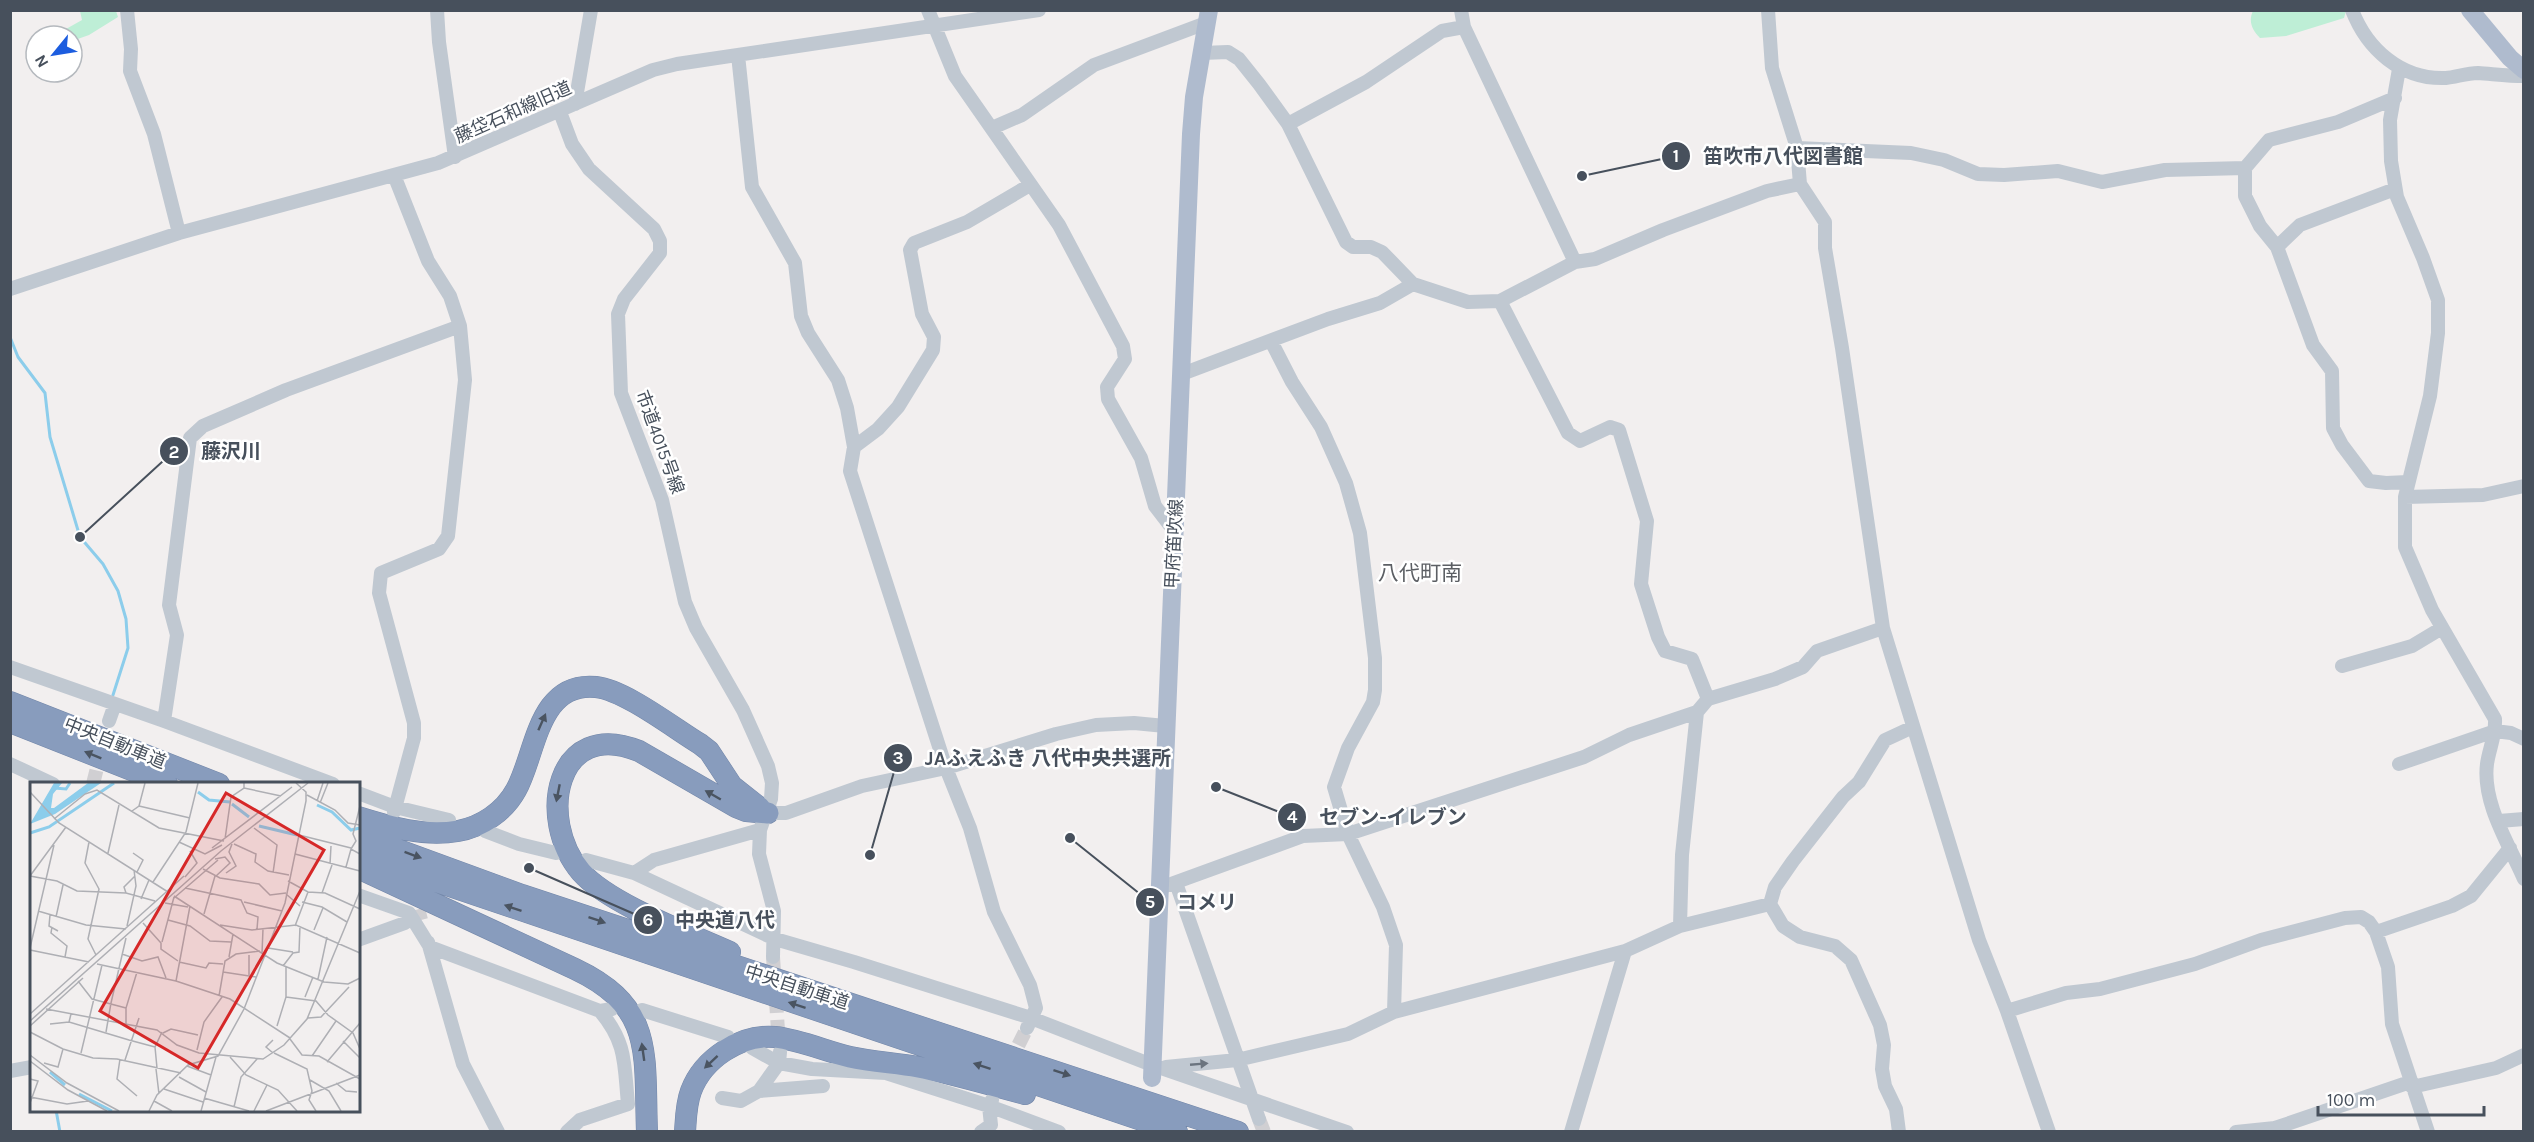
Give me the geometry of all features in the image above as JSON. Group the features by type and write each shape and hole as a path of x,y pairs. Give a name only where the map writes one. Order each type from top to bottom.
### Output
{"highway":[{"path":"360,818 418,832 457,831 477,825 499,811 515,792 524,774 546,712 568,693 596,687 626,699 709,751 732,786 764,822"},
{"name":"中央自動車道","path":"10,702 173,776"},
{"name":"中央自動車道","path":"10,722 119,766 212,782"},
{"path":"764,822 639,751 612,743 599,744 577,756 562,777 556,802 559,831 564,846 573,861 595,885 632,907 744,959 1022,1060"},
{"path":"119,766 156,782"},
{"path":"173,776 228,782"},
{"name":"中央自動車道","path":"360,836 522,895 1238,1131"},
{"name":"中央自動車道","path":"360,856 1177,1131"},
{"path":"360,869 584,973 608,987 622,1000 639,1032 645,1064 646,1131"},
{"path":"685,1131 691,1091 700,1074 713,1059 750,1039 772,1037 851,1057 921,1068 1171,1131"}],"main road":[{"path":"2470,10 2523,70"},
{"name":"甲府笛吹線","path":"1154,1070 1168,885 1166,726 1191,134 1208,17"}],"street":[{"path":"127,10 131,49 130,71 154,134 179,232"},
{"path":"437,10 439,42 455,157"},
{"path":"575,104 591,10"},
{"path":"928,10 956,76 1059,225 1124,346 1125,359 1107,387 1108,399 1141,458 1155,506 1175,532"},
{"name":"藤垈石和線旧道","path":"10,289 179,232 455,157 653,70 677,64 1039,10"},
{"path":"1461,10 1464,27 1575,262"},
{"path":"1768,10 1772,68 1797,148 1800,184 1825,222 1825,248 1883,628 1979,940 2007,1011 2049,1131"},
{"path":"2352,10 2361,34 2399,69 2422,76 2444,78 2477,73 2504,77 2523,76"},
{"path":"992,128 1022,115 1094,65 1208,17"},
{"path":"1288,124 1366,82 1442,31 1464,27"},
{"path":"1202,53 1228,52 1239,59 1288,124 1346,242 1353,246 1371,247 1382,252 1413,284 1468,302 1500,301 1575,262 1595,259 1663,230 1767,191 1800,184"},
{"path":"738,55 752,187 795,263 801,316 808,333 838,380 847,408 854,447 850,471 946,768 970,828 994,912 1029,985 1036,1008 1029,1023"},
{"path":"2399,69 2396,98 2390,120 2391,161 2395,189 2438,300 2438,333 2430,396 2405,497 2406,548 2410,563 2442,628 2495,719 2495,731 2487,765 2488,791 2523,879"},
{"path":"2396,98 2338,122 2269,140 2245,168 2245,196 2260,226 2277,247 2313,345 2332,371 2333,429 2342,445 2369,481 2408,482"},
{"name":"市道4015号線","path":"560,112 572,144 589,169 654,229 660,241 660,253 624,299 618,314 621,393 662,500 685,602 696,628 743,710 768,766 772,783 759,854 774,911 773,957"},
{"path":"1797,148 1911,153 1944,160 1978,174 2004,176 2058,171 2102,182 2165,170 2245,168"},
{"path":"394,175 429,261 450,296 460,326 465,380 448,536 439,549 381,573 379,592 414,723 414,738 394,809"},
{"path":"854,447 884,423 898,407 933,350 934,337 922,314 910,250 914,243 967,222 1030,185"},
{"path":"2277,247 2300,225 2395,189"},
{"path":"1182,374 1380,303 1413,284"},
{"path":"1500,301 1568,433 1580,441 1611,427 1619,430 1647,521 1641,584 1658,637 1665,651 1692,659 1708,699"},
{"path":"164,721 177,635 169,605 190,438 203,426 286,390 460,326"},
{"path":"1271,341 1292,382 1321,427 1346,483 1360,533 1376,658 1373,702 1348,748 1334,788 1348,834 1383,907 1396,945 1394,1012"},
{"path":"2405,497 2483,495 2523,486"},
{"path":"1259,1119 1168,885 1303,836 1348,834 1573,760 1629,735 1697,712 1708,699 1774,679 1803,667 1817,651 1883,628"},
{"path":"2342,666 2412,646 2442,628"},
{"path":"10,667 330,782"},
{"path":"109,721 115,704"},
{"path":"1680,926 1682,855 1697,712"},
{"path":"634,873 654,860 862,786 946,768 1056,734 1096,725 1134,723 1166,726"},
{"path":"1899,1131 1896,1109 1886,1086 1882,1069 1884,1045 1880,1025 1851,960 1835,946 1800,937 1783,926 1770,903 1775,887 1793,861 1843,797 1859,782 1885,740 1913,727"},
{"path":"2399,764 2495,731 2511,733 2523,739"},
{"path":"10,764 51,782"},
{"path":"360,794 394,809 449,820"},
{"path":"2499,821 2523,819"},
{"path":"485,831 519,844 556,853"},
{"path":"2376,932 2452,906 2471,896 2510,848"},
{"path":"586,860 634,873 774,939 854,962 1029,1023 1154,1070 1347,1131"},
{"path":"360,896 415,916 430,947 463,1064 498,1131"},
{"path":"1154,1070 1237,1060 1348,1034 1394,1012 1625,951 1680,926 1770,903"},
{"path":"360,939 405,924 415,916"},
{"path":"2007,1011 2066,993 2100,989 2195,964 2261,940 2345,918 2361,917 2376,932 2388,967 2392,1024 2428,1131"},
{"path":"430,947 606,1010 621,1044 628,1104 580,1120 567,1131"},
{"path":"1571,1131 1625,951"},
{"path":"642,1010 728,1037"},
{"path":"752,1048 813,1069 886,1073 990,1103 1059,1131"},
{"path":"2236,1131 2275,1128 2411,1084 2496,1068 2523,1054"},
{"path":"759,1091 779,1058"},
{"path":"10,1071 30,1067"},
{"path":"722,1098 741,1101 759,1091 823,1086"},
{"path":"981,1131 992,1125 990,1103"}],"green space":[{"path":"80,11 116,11 118,17 84,37 84,24 75,24 82,20"},
{"path":"2253,11 2346,11 2344,18 2286,36 2260,38 2252,25"}],"waterway":[{"path":"10,337 18,357 45,393 50,437 80,537 103,564 118,591 126,619 128,648 113,695"},
{"path":"56,1112 60,1132"}],"tunnel":[{"path":"94,782 101,752"},
{"path":"413,889 421,920"},
{"path":"773,957 779,1045"},
{"path":"1009,1064 1027,1028"},
{"path":"1259,1119 1264,1132"}],"place":[{"name":"笛吹市八代図書館","path":"1582,176"},
{"name":"藤沢川","path":"80,537"},
{"name":"セブン-イレブン","path":"1216,787"},
{"name":"コメリ","path":"1070,838"},
{"name":"JAふえふき 八代中央共選所","path":"870,855"},
{"name":"中央道八代","path":"529,868"}],"district":[{"name":"八代町南","path":"1420,573"}]}
